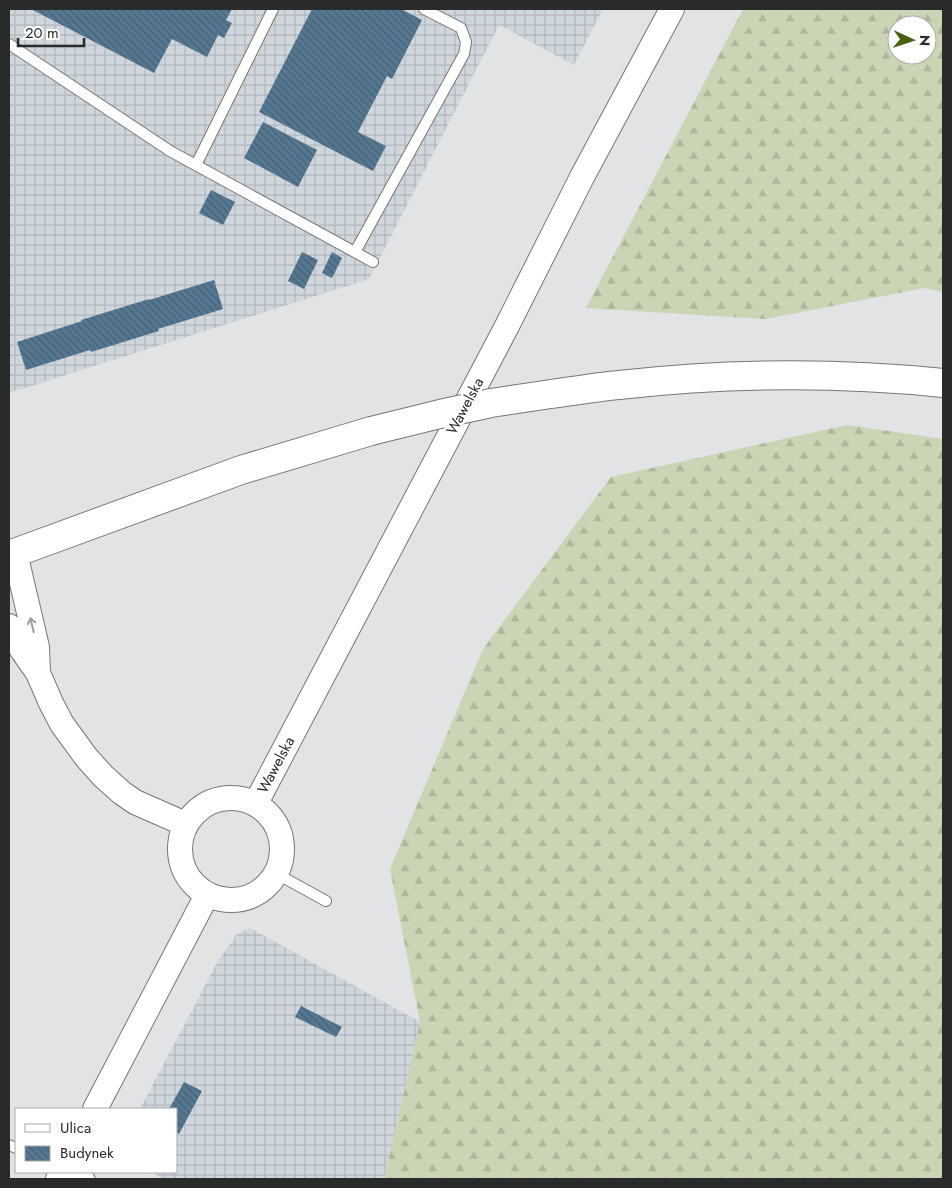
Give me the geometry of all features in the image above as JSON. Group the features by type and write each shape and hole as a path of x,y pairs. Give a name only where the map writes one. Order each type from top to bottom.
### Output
{"highway":[{"path":"12,554 242,470 371,431 482,405 619,385 723,377 846,376 943,382"}],"street":[{"name":"Wawelska","path":"256,803 507,326 582,177 672,9"},
{"path":"12,554 37,647 38,673"},
{"path":"9,626 22,650 38,673 62,724 86,757 103,776 135,802 185,824"},
{"path":"230,797 256,803 267,811 281,834 283,847 277,874 258,893 246,898 232,901 207,895 196,887 187,876 181,864 179,850 185,824 204,805 216,800 230,797"},
{"path":"96,1108 207,895"},
{"path":"70,1173 86,1179"}],"lane":[{"path":"196,165 273,9"},
{"path":"355,252 464,54 466,42 461,28 424,9"},
{"path":"9,44 170,151 373,262"},
{"path":"277,874 326,901"}],"shaded area":[{"path":"9,9 603,9 574,65 499,25 369,279 9,393"},
{"path":"250,928 420,1022 384,1179 162,1179 154,1173 178,1173 178,1108 141,1108 218,961 237,934"}],"green space":[{"path":"743,9 943,9 943,292 924,288 766,319 586,308"},
{"path":"847,425 943,439 943,1179 384,1179 420,1022 390,869 483,649 611,477"}],"building":[{"path":"31,9 232,9 226,20 232,23 224,38 218,35 207,57 172,39 154,73"},
{"path":"312,9 363,9 366,11 367,9 401,9 422,20 392,79 387,76 358,132 386,146 373,171 259,112"},
{"path":"263,122 317,150 298,187 244,158"},
{"path":"211,190 235,202 223,225 199,213"},
{"path":"302,252 318,260 304,289 288,281"},
{"path":"332,252 342,258 332,278 322,273"},
{"path":"214,280 223,309 158,329 159,331 26,370 17,342 81,320"},
{"path":"301,1006 342,1027 336,1037 295,1017"},
{"path":"184,1082 202,1091 179,1134 178,1108 170,1108"}]}
